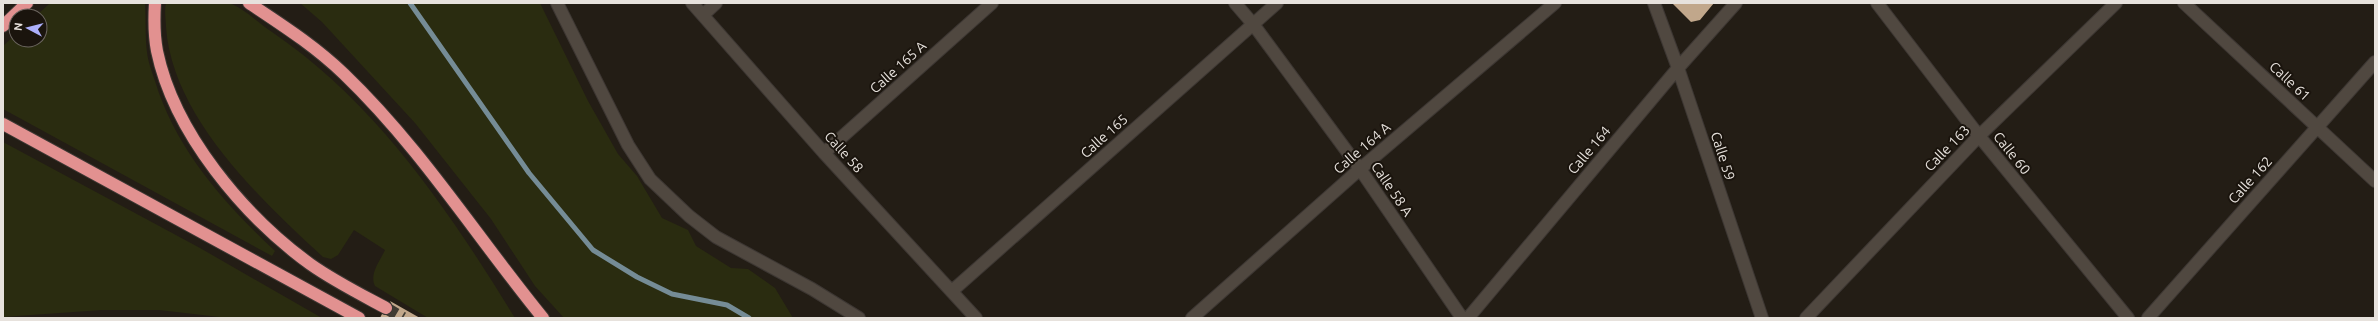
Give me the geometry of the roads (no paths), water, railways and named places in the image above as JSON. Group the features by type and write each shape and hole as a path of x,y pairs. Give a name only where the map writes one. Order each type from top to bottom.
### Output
{"highway":[{"path":"3,26 27,3"},
{"path":"155,3 154,31 157,51 168,85 184,121 218,174 239,199 291,249 328,276 386,308"},
{"path":"249,3 306,42 343,72 377,106 444,185 543,318"},
{"path":"3,124 359,318"}],"street":[{"path":"557,3 628,145 650,179 689,216 716,237 812,289 859,318"},
{"name":"Calle 58","path":"692,3 824,153 976,318"},
{"path":"703,15 716,3"},
{"name":"Calle 165 A","path":"824,153 992,3"},
{"name":"Calle 58 A","path":"1235,3 1253,24 1360,169 1462,318"},
{"name":"Calle 165","path":"952,291 1277,3"},
{"name":"Calle 164 A","path":"1192,318 1360,169 1555,3"},
{"name":"Calle 59","path":"1654,3 1678,68 1762,318"},
{"name":"Calle 164","path":"1468,318 1678,68 1736,3"},
{"name":"Calle 60","path":"1877,3 1979,136 2128,318"},
{"name":"Calle 163","path":"1806,318 1979,136 2116,3"},
{"name":"Calle 61","path":"2184,3 2375,181"},
{"name":"Calle 162","path":"2148,318 2375,62"}],"waterway":[{"path":"410,3 529,173 593,250 637,277 672,294 727,305 749,318"}],"tunnel":[{"path":"386,308 403,318"}]}
